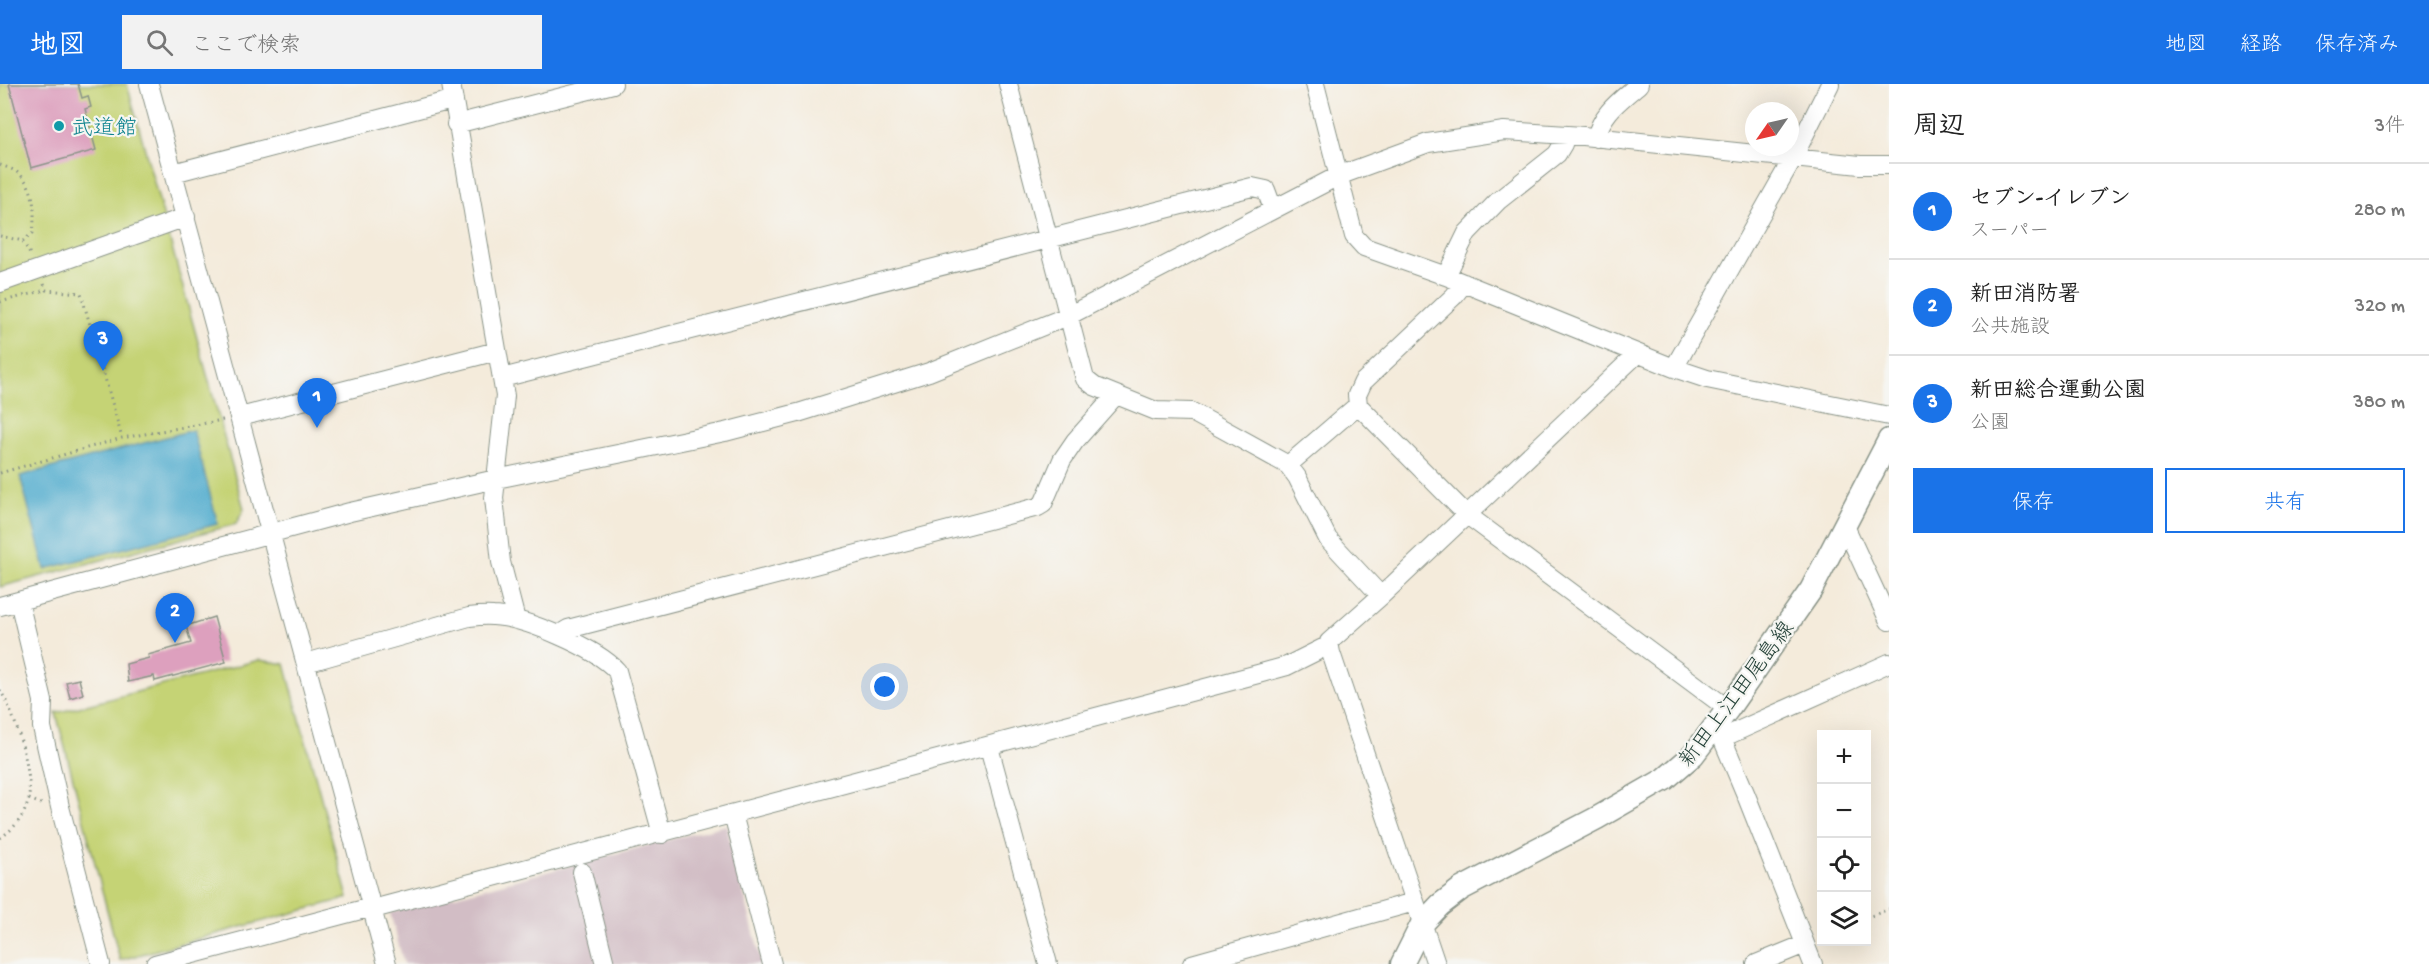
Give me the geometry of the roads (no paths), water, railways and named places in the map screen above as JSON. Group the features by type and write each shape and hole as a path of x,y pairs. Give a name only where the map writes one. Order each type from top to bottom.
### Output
{"main road":[{"name":"新田上江田尾島線","path":"1402,964 1422,924 1440,905 1461,889 1597,818 1674,773 1718,733 1728,709 1811,590 1889,440"}],"street":[{"path":"149,84 387,964"},
{"path":"456,124 613,84"},
{"path":"1008,84 1085,379 1115,396 1156,411 1192,412 1288,465 1297,477 1328,538 1381,596"},
{"path":"1315,84 1356,241 1364,247 1446,276 1637,354 1707,379 1889,416"},
{"path":"1596,138 1605,114 1639,84"},
{"path":"1674,368 1793,158 1830,84"},
{"path":"173,173 451,92 502,378 505,408 495,479 496,534 516,620"},
{"path":"0,606 350,512 495,479 725,432 798,413 929,372 1068,316 1338,176 1428,143 1504,131 1565,135 1860,165 1889,165"},
{"path":"1446,276 1467,233 1498,201 1557,154 1565,135"},
{"path":"502,378 1252,187 1266,190 1273,209"},
{"path":"0,283 186,217"},
{"path":"1464,283 1454,296 1363,382 1357,395 1358,405 1466,514 1728,709"},
{"path":"240,417 497,351"},
{"path":"1436,964 1329,645 1331,639 1381,596 1637,354"},
{"path":"558,635 568,628 1038,507 1043,504 1062,460 1075,441 1115,396"},
{"path":"1288,465 1358,405"},
{"path":"1845,526 1889,621"},
{"path":"19,601 43,701 42,728 101,964"},
{"path":"306,663 469,617 493,616 516,620 558,635 609,662 617,671 662,834"},
{"path":"154,964 662,834 1275,670 1329,645"},
{"path":"1813,964 1718,733 1889,663"},
{"path":"989,747 1048,964"},
{"path":"733,814 772,964"},
{"path":"582,872 605,964"},
{"path":"1192,964 1414,902"},
{"path":"1756,964 1805,944"}],"water":[{"path":"193,430 218,524 45,569 20,476"}],"place":[{"name":"武道館","path":"59,126"},
{"name":"新田総合運動公園","path":"103,371"},
{"name":"セブン-イレブン","path":"317,428"},
{"name":"新田消防署","path":"175,643"}]}
